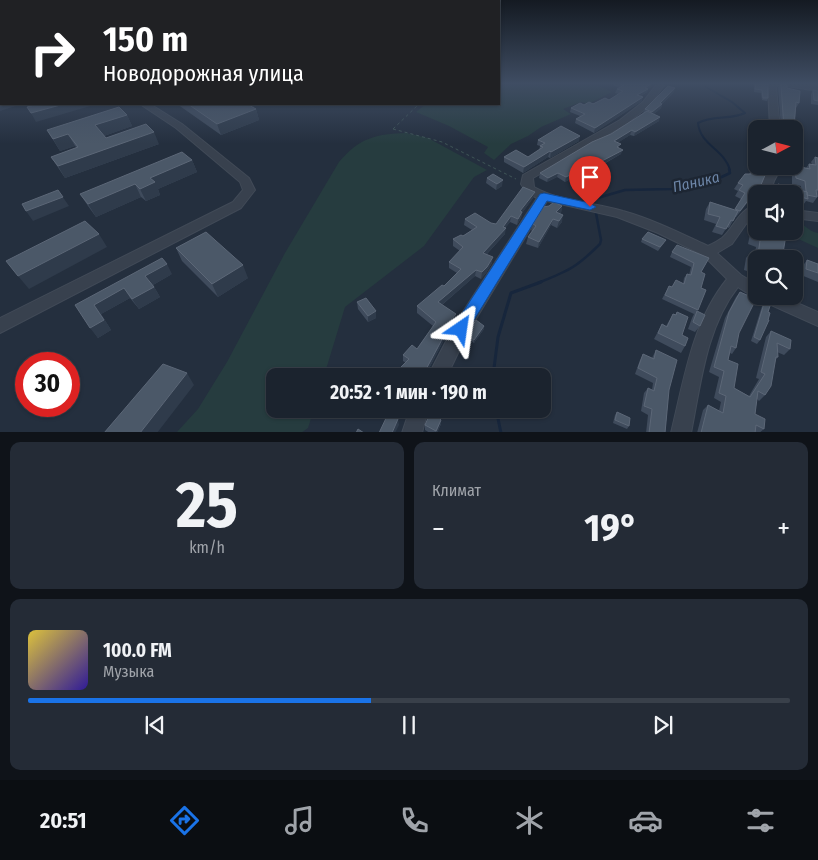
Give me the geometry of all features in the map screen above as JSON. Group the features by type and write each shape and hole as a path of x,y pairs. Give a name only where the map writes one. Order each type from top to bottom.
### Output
{"street":[{"path":"646,104 623,122 526,177 527,184 530,189 544,197 620,214 663,230 708,252 736,278 748,286"},
{"path":"772,104 774,120"},
{"path":"0,326 237,205 246,197 249,190 245,180 179,126 146,105"},
{"path":"442,368 461,329 544,197"},
{"path":"803,215 818,216"},
{"path":"708,252 727,241 748,216"},
{"path":"681,432 702,341 726,289 736,278"},
{"path":"786,305 818,319"},
{"path":"412,432 416,418"}],"path":[{"path":"417,105 393,130 413,132 436,139 488,162 527,184"}],"green space":[{"path":"575,104 563,109 571,114 541,127 511,144 494,160 484,153 488,147 449,126 416,112 425,105"},
{"path":"406,133 428,138 487,170 474,177 424,246 345,307 326,368 266,368 266,418 311,418 308,428 302,432 177,432 198,409 227,362 285,253 339,162 354,147 377,136"},
{"path":"803,224 818,233 818,248 801,240 803,240"}],"building":[{"path":"578,104 632,104 595,128 576,119 585,114 571,108"},
{"path":"650,104 662,104 652,112 645,109"},
{"path":"782,104 796,104 795,120 783,120"},
{"path":"34,105 60,105 31,113 27,107"},
{"path":"189,105 249,105 256,109 217,124"},
{"path":"119,107 127,115 95,125 106,138 146,124 154,132 58,166 51,157 78,147 68,134 53,139 47,130"},
{"path":"647,111 660,117 635,132 632,130 614,141 621,144 617,147 623,150 600,162 606,165 590,171 584,168 566,177 558,173 548,178 540,173 592,142 611,134"},
{"path":"561,126 580,136 524,167 504,157 516,150 528,157 543,147 540,146 545,143 538,140"},
{"path":"182,152 192,160 150,178 155,182 140,189 135,184 88,204 80,194"},
{"path":"815,157 818,158 817,197 807,195 805,181 796,178 796,175 803,175 803,168 810,169 809,164 816,165"},
{"path":"493,174 503,180 497,184 487,178"},
{"path":"745,174 765,175 761,185 748,185 748,200 740,211 735,209 745,193 739,190 743,185 738,183"},
{"path":"523,187 535,192 520,211 522,212 518,219 511,216 503,227 506,228 483,253 493,257 487,267 482,272 476,270 438,302 456,314 442,330 446,332 427,368 402,368 401,367 409,359 403,355 412,345 417,349 436,322 417,306 442,285 444,286 461,269 449,262 463,247 453,239 461,235 463,236 477,227 465,219 475,213 496,224"},
{"path":"58,190 63,197 26,211 22,204"},
{"path":"803,191 807,192 808,199 803,198"},
{"path":"554,202 562,206 556,212 563,215 559,221 553,219 539,242 528,237 536,226 533,224 543,207 549,206"},
{"path":"710,202 738,211 726,229 716,226 720,217 708,214"},
{"path":"85,221 99,234 18,276 6,261"},
{"path":"206,232 243,265 212,284 176,248"},
{"path":"648,232 666,240 660,247 642,239"},
{"path":"758,240 785,240 784,250 759,250 760,241"},
{"path":"677,245 709,258 701,272 705,274 701,288 706,290 698,310 665,295 669,286 672,287 676,280 684,284 687,274 691,275 694,263 672,252"},
{"path":"162,258 167,264 145,276 154,287 132,299 124,288 94,305 104,320 90,328 75,305"},
{"path":"807,260 818,264 818,273 806,269"},
{"path":"740,292 748,296 748,305 753,305 739,333 736,348 731,346 728,360 738,364 734,388 750,397 765,374 761,372 771,331 791,340 790,349 777,343 778,357 776,357 771,386 765,395 758,391 755,414 765,419 764,429 756,425 755,432 701,432 708,405 723,413 726,396 719,393 724,371 714,367 729,312"},
{"path":"366,298 376,311 368,316 357,302"},
{"path":"764,305 770,305 768,312 770,313 769,320 760,340 754,337"},
{"path":"697,311 705,315 700,326 693,322"},
{"path":"677,312 688,317 682,335 688,338 685,346 658,333 662,324 667,327 673,314 676,315"},
{"path":"476,320 484,326 474,340 467,335"},
{"path":"656,350 677,360 669,390 665,432 649,432 652,409 644,406 648,388 654,391 657,378 638,368 643,354 654,359"},
{"path":"163,364 187,373 141,432 105,432"},
{"path":"617,412 630,418 629,426 615,420"},
{"path":"386,418 398,419 392,432 379,432"},
{"path":"428,418 439,418 441,420 436,431 425,425"}],"waterway":[{"name":"Паника","path":"730,170 723,157 703,137 698,123 745,113 735,104"},
{"name":"Паника","path":"594,203 594,199 625,190 672,189 693,183 713,181 730,173 729,169"},
{"name":"Паника","path":"538,283 571,268 600,244 601,240 596,213"},
{"name":"Паника","path":"494,368 498,337 511,293 541,282"},
{"name":"Паника","path":"498,418 501,432"}],"route":[{"path":"461,329 534,209 544,197 590,207"}]}
